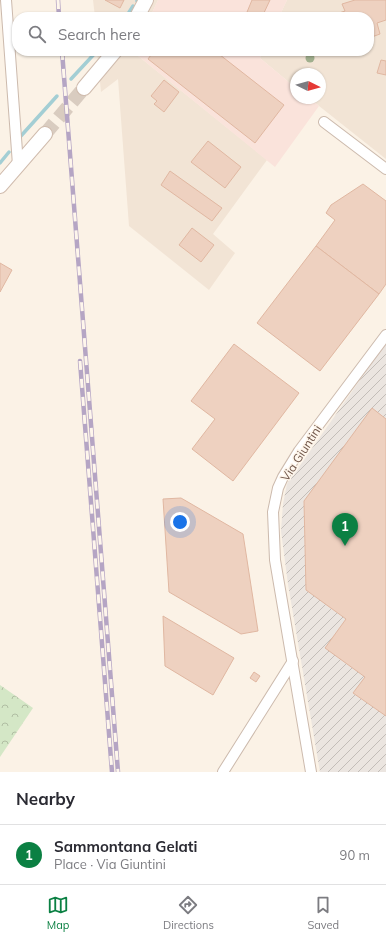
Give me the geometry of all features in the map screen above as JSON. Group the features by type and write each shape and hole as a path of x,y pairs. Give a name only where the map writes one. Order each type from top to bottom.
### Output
{"street":[{"path":"6,0 18,165"},
{"path":"140,12 146,0"},
{"path":"84,88 110,56"},
{"path":"324,122 386,169"},
{"path":"0,186 45,134"},
{"name":"Via Giuntini","path":"311,772 274,546 274,512 278,488 299,451 386,335"},
{"path":"223,772 294,661"}],"shaded area":[{"path":"93,0 158,0 152,12 94,12"},
{"path":"158,0 287,0 281,12 152,12"},
{"path":"287,0 386,0 386,159 317,104 326,104 326,68 290,68 290,83 260,58 261,56 374,56 374,12 281,12"},
{"path":"97,56 138,56 267,160 213,234 235,253 209,290 129,226 118,79 101,92"},
{"path":"138,56 261,56 260,58 290,83 290,104 316,104 319,106 275,167"},
{"path":"386,343 386,772 320,772 288,584 281,531 283,504 287,484"}],"green space":[{"path":"0,685 33,708 0,757"}],"building":[{"path":"105,0 124,0 120,8"},
{"path":"252,0 270,0 264,12 247,12"},
{"path":"355,0 386,0 386,20 377,23 380,34 374,36 374,12 342,12 345,11 342,4"},
{"path":"150,56 221,56 284,105 255,143 148,59"},
{"path":"381,60 386,61 386,75 377,73"},
{"path":"164,80 179,92 164,112 154,104 157,101 151,96"},
{"path":"208,141 241,167 225,188 191,162"},
{"path":"170,171 222,208 212,221 161,185"},
{"path":"363,184 386,201 386,284 379,294 316,246 335,220 326,213 331,205"},
{"path":"192,228 214,245 201,262 179,245"},
{"path":"316,246 379,294 320,371 257,323"},
{"path":"0,263 12,270 0,292"},
{"path":"234,344 299,393 233,481 192,449 215,419 191,401"},
{"path":"372,408 386,419 386,716 353,693 365,677 325,648 346,619 306,590 304,501"},
{"path":"181,498 243,534 258,631 241,634 169,592 163,499"},
{"path":"163,616 234,658 213,695 165,666"},
{"path":"254,672 260,676 256,682 250,678"}],"waterway":[{"path":"129,12 133,6"},
{"path":"71,79 92,56"},
{"path":"20,137 57,96"},
{"path":"0,163 9,152"}],"tunnel":[{"path":"45,134 84,88"}],"railway":[{"path":"58,0 59,12"},
{"path":"62,56 118,772"},
{"path":"80,361 112,772"}],"place":[{"name":"Sammontana Gelati","path":"345,546"}]}
